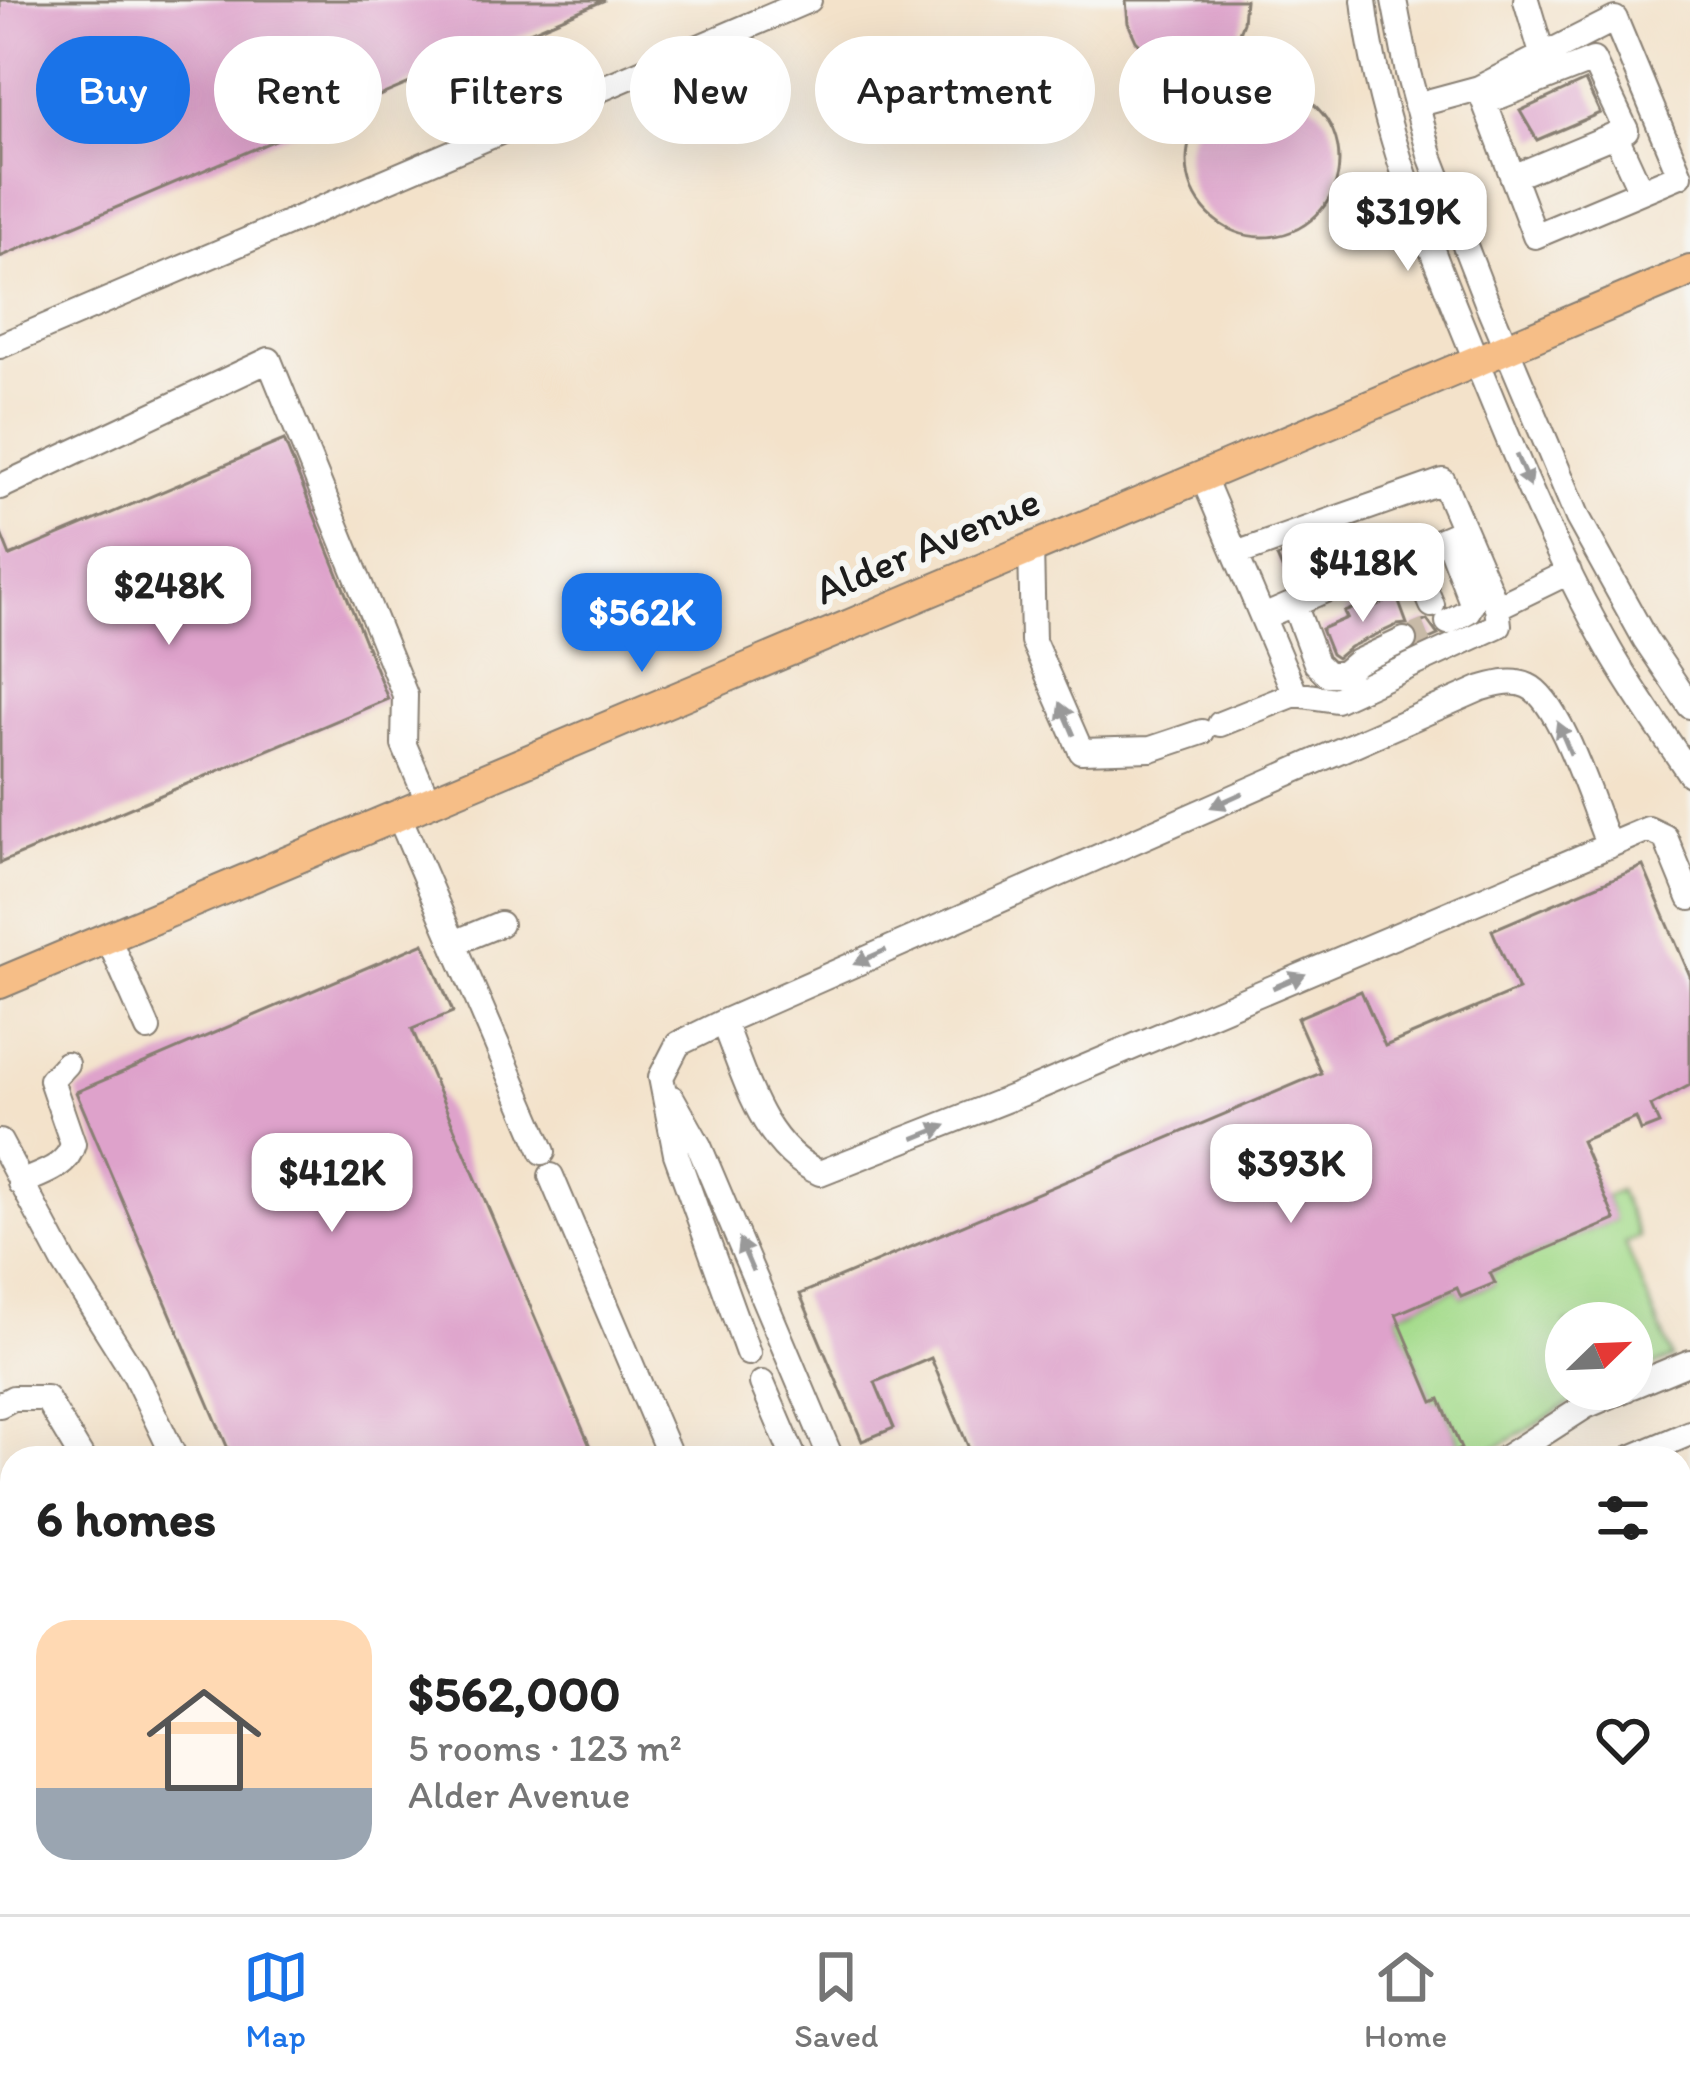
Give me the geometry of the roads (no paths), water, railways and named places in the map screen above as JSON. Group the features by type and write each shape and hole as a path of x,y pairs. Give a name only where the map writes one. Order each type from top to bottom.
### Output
{"main road":[{"name":"Alder Avenue","path":"0,983 1690,271"}],"street":[{"path":"0,346 809,0"},
{"path":"1364,0 1379,89 1401,161 1477,363 1569,572 1612,654 1690,774"},
{"path":"1394,0 1431,158 1507,350 1578,518 1645,639 1690,706"},
{"path":"1526,0 1543,57"},
{"path":"1615,20 1680,175 1535,236 1481,96 1615,20"},
{"path":"1417,105 1481,96 1593,60 1641,191"},
{"path":"1513,177 1620,132"},
{"path":"0,487 269,360 406,695 404,745 429,803"},
{"path":"1202,475 1295,694"},
{"path":"1236,554 1292,542 1443,481 1472,603 1468,611 1440,614 1410,554"},
{"path":"1031,546 1033,641 1081,751 1151,749 1295,694 1336,700 1499,625 1497,607 1456,534"},
{"path":"1263,617 1341,577 1456,534"},
{"path":"1497,607 1569,572"},
{"path":"1305,595 1320,671 1343,674 1357,662 1404,640"},
{"path":"748,1353 676,1154 661,1077 678,1044 1505,682 1527,685 1542,695 1558,721 1609,846"},
{"path":"399,816 666,1446"},
{"path":"723,1022 764,1120 796,1162 820,1173 997,1104 1648,829 1665,837 1690,898"},
{"path":"454,943 500,924"},
{"path":"108,938 148,1029"},
{"path":"20,1184 60,1166 70,1155 73,1144 51,1080 66,1064"},
{"path":"661,1077 699,1146 826,1446"},
{"path":"0,1142 20,1184 135,1375 169,1446"},
{"path":"1653,1378 1690,1362"},
{"path":"762,1383 789,1446"},
{"path":"0,1405 13,1398 46,1398 75,1446"},
{"path":"1524,1446 1580,1410"},
{"path":"1659,1446 1690,1433"}],"tunnel":[{"path":"1324,537 1339,571"},
{"path":"1294,550 1308,585"},
{"path":"1404,640 1448,622"}]}
